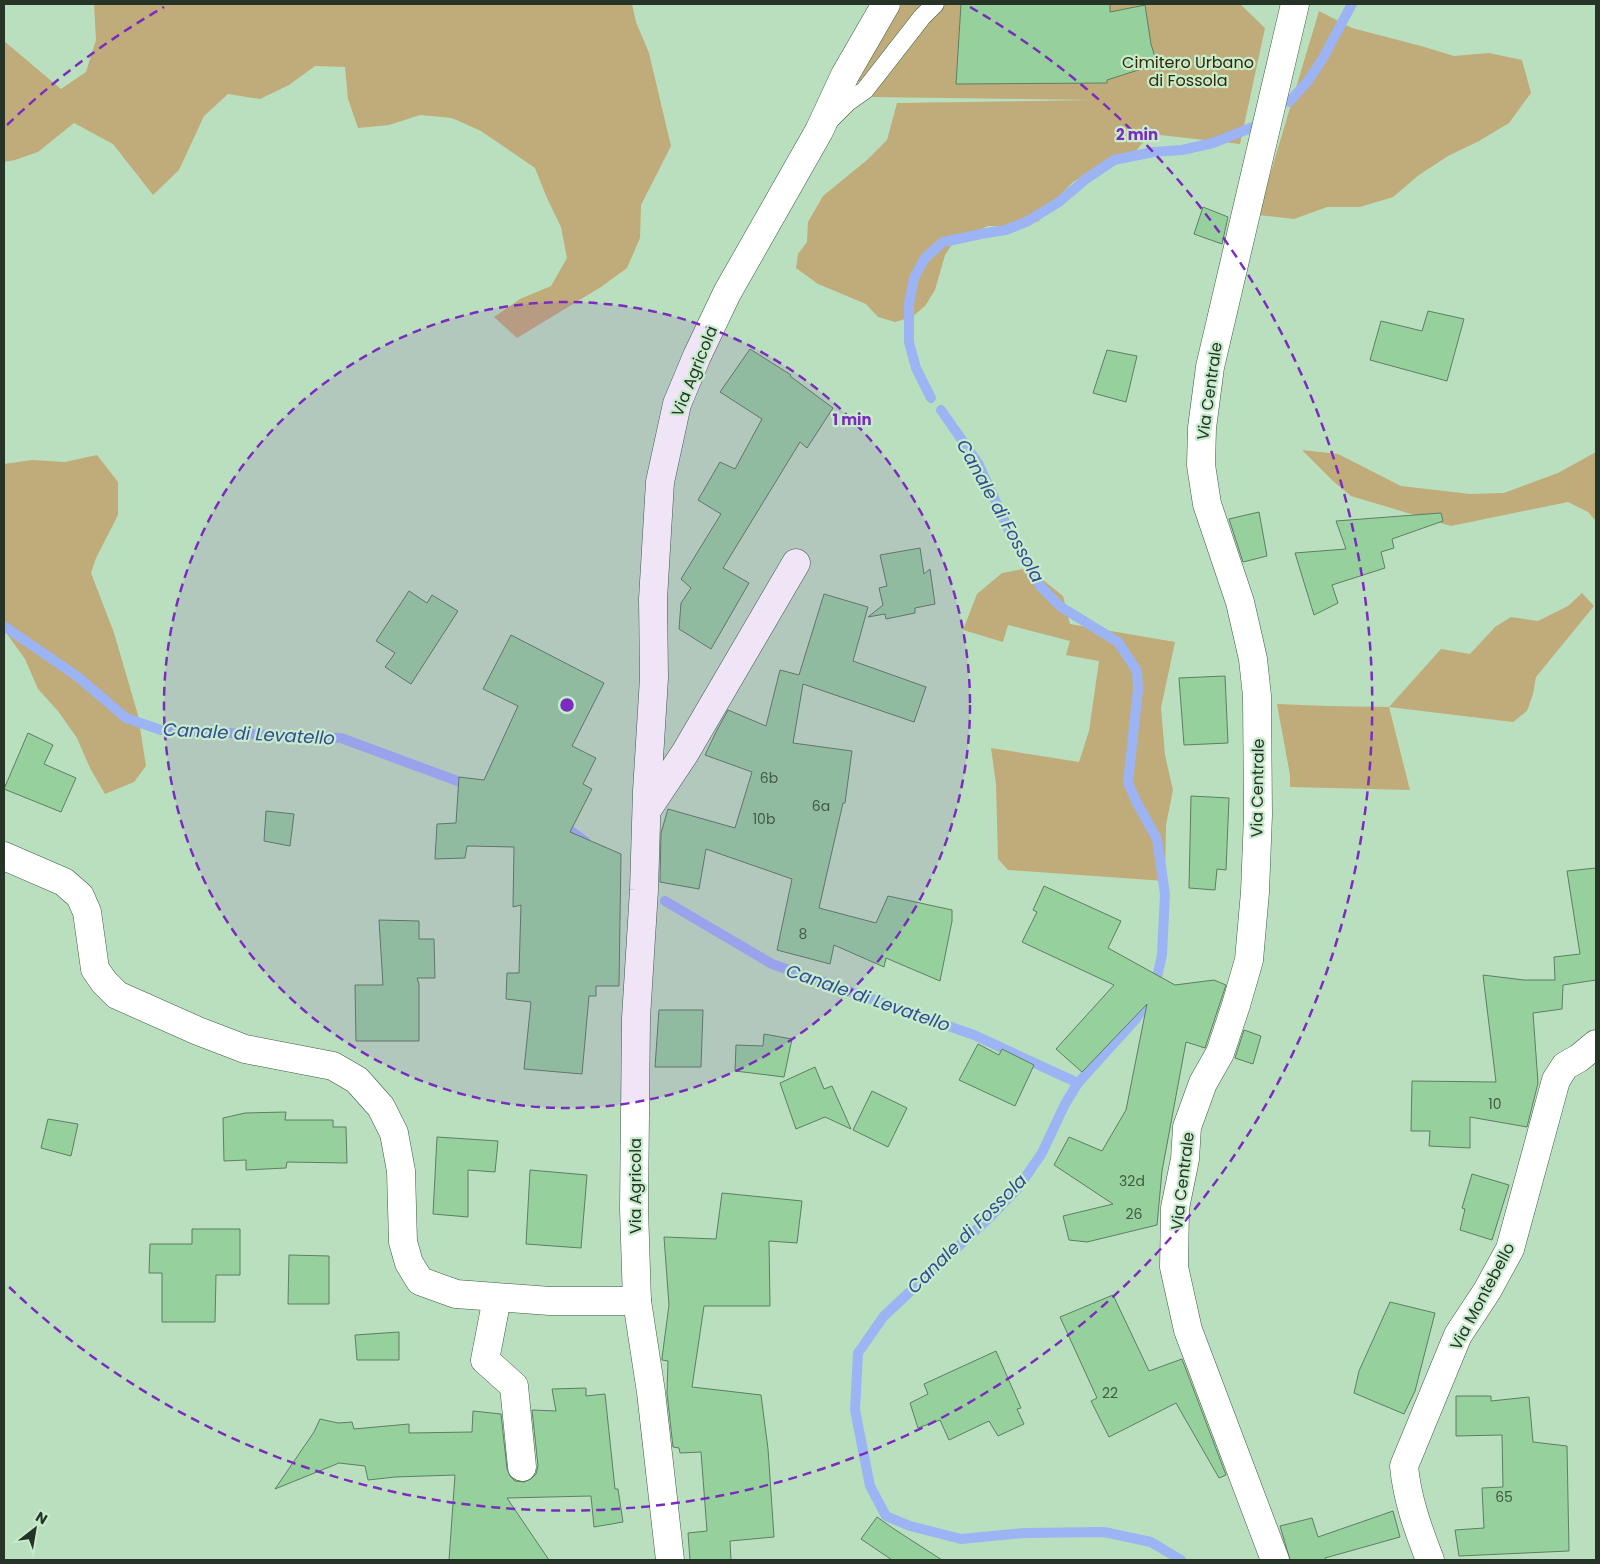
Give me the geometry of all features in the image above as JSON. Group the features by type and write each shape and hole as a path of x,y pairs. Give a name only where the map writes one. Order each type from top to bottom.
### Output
{"street":[{"name":"Via Agricola","path":"670,1560 651,1392 637,1301 634,1209 636,1018 654,678 653,599 660,482 677,404 697,356 727,293 819,131 845,75 886,4"},
{"name":"Via Centrale","path":"1275,1560 1188,1330 1174,1267 1175,1208 1185,1159 1187,1128 1203,1083 1220,1053 1241,987 1248,960 1255,892 1257,696 1252,659 1240,602 1207,504 1200,465 1202,428 1210,368 1295,4"},
{"path":"647,810 685,753 796,563"},
{"path":"4,856 64,882 80,896 87,912 95,969 104,982 117,995 198,1032 245,1049 332,1066 357,1080 381,1107 394,1133 401,1171 403,1242 409,1263 420,1281 456,1294 497,1298 550,1301 637,1301"},
{"name":"Via Montebello","path":"1430,1560 1415,1521 1406,1488 1404,1466 1458,1335 1487,1291 1510,1249 1556,1080 1565,1066 1579,1058 1596,1044"},
{"path":"497,1298 484,1360 514,1386 522,1467"}],"lane":[{"path":"819,131 848,102 865,90 922,17 935,4"}],"green space":[{"path":"94,4 632,4 636,22 649,53 671,146 641,205 640,238 627,268 601,287 517,338 494,317 520,299 551,286 567,258 561,227 535,168 481,131 452,118 420,115 389,125 358,128 348,99 345,67 315,66 289,85 260,99 228,94 204,116 179,170 153,195 113,144 74,123 38,152 4,162 4,41 61,89 86,72 96,40"},
{"name":"Cimitero Urbano di Fossola","path":"902,4 1240,4 1265,28 1240,144 1142,133 1146,139 1135,152 1121,161 1089,173 1073,182 1039,221 1023,227 988,226 955,240 945,255 935,290 925,306 912,317 895,322 878,317 866,304 818,284 796,268 798,254 807,242 808,222 823,196 867,160 887,140 897,103 1095,100 869,97 856,78"},
{"path":"1319,11 1352,28 1454,56 1489,53 1522,60 1531,93 1509,123 1479,141 1448,156 1419,175 1393,197 1360,207 1327,207 1294,219 1258,215"},
{"path":"1302,450 1338,454 1401,486 1470,494 1504,493 1558,473 1596,452 1596,521 1588,512 1568,502 1451,526 1351,496"},
{"path":"97,455 118,482 118,515 96,558 91,573 114,633 138,715 146,766 134,782 105,794 90,768 77,738 58,711 38,689 25,659 7,634 4,633 4,464 32,460 65,462"},
{"path":"1028,568 1063,596 1070,624 1175,642 1161,708 1165,755 1173,790 1166,825 1165,881 1008,870 998,859 996,784 991,748 1079,762 1089,731 1099,661 1066,655 1070,641 1008,625 1003,642 963,630 977,594 1002,573"},
{"path":"1582,593 1594,606 1536,677 1527,711 1513,722 1389,707 1441,649 1470,654 1495,627 1511,617 1538,621 1568,606"},
{"path":"1277,704 1389,707 1410,790 1290,787 1290,775"}],"building":[{"path":"961,4 1110,4 1110,12 1145,5 1151,44 1157,64 1107,80 1107,83 956,84"},
{"path":"1203,207 1228,217 1222,244 1194,234"},
{"path":"1428,311 1464,319 1447,381 1370,360 1381,321 1422,331"},
{"path":"750,349 791,375 833,408 807,448 800,442 723,568 749,583 711,649 679,629 681,603 691,588 681,579 721,514 698,500 720,462 735,469 762,419 720,392"},
{"path":"1107,350 1137,356 1126,402 1093,393"},
{"path":"1259,512 1267,556 1243,562 1229,519"},
{"path":"1441,513 1443,521 1392,539 1394,548 1381,552 1385,568 1332,585 1338,603 1314,615 1295,553 1346,549 1336,521"},
{"path":"920,548 924,574 930,569 935,604 915,608 915,613 886,619 885,614 868,617 883,605 879,588 887,586 880,555"},
{"path":"409,591 427,603 432,595 458,611 411,684 385,667 395,653 376,641"},
{"path":"824,594 868,607 853,661 926,687 914,722 803,684 793,743 852,751 845,803 843,803 819,908 876,923 888,896 952,910 952,921 940,981 886,958 884,967 834,945 830,964 777,950 792,879 706,849 699,889 660,882 661,833 668,809 735,828 752,772 705,755 728,710 766,726 780,670 799,675"},
{"path":"511,635 604,683 572,746 596,758 583,784 592,789 570,832 621,854 619,986 596,986 596,996 589,996 582,1074 524,1069 531,1002 506,999 507,973 519,973 521,905 513,907 514,847 467,846 465,858 435,859 437,824 456,823 459,777 484,780 518,706 483,689"},
{"path":"1225,676 1228,743 1184,745 1179,678"},
{"path":"28,733 53,745 44,764 76,778 61,812 4,789"},
{"path":"1191,796 1229,798 1226,870 1217,869 1215,890 1189,888"},
{"path":"266,811 294,814 290,846 264,841"},
{"path":"1596,868 1596,980 1563,985 1562,1009 1533,1013 1538,1083 1527,1127 1470,1117 1470,1148 1429,1146 1430,1131 1411,1131 1412,1081 1496,1082 1483,975 1524,980 1555,980 1554,957 1580,954 1567,871"},
{"path":"1044,886 1121,921 1108,948 1175,985 1214,980 1226,985 1205,1048 1186,1042 1162,1171 1157,1225 1087,1242 1069,1240 1063,1216 1113,1204 1054,1165 1069,1137 1102,1151 1126,1110 1147,1004 1082,1072 1056,1049 1114,985 1022,942 1037,912 1033,910"},
{"path":"379,920 419,921 419,939 434,939 435,978 417,978 419,984 419,1041 356,1041 355,985 383,985"},
{"path":"659,1010 703,1010 701,1067 655,1067"},
{"path":"1244,1030 1261,1036 1253,1064 1235,1058"},
{"path":"764,1034 792,1039 784,1077 735,1071 736,1045 763,1046"},
{"path":"978,1044 999,1055 1002,1049 1034,1065 1015,1106 959,1080"},
{"path":"815,1067 824,1089 832,1086 851,1129 825,1117 796,1129 780,1083"},
{"path":"872,1091 907,1108 888,1147 853,1130"},
{"path":"286,1112 285,1120 333,1120 333,1127 346,1127 347,1163 287,1162 286,1168 246,1170 246,1160 224,1161 223,1118 245,1113"},
{"path":"48,1119 78,1124 71,1156 41,1148"},
{"path":"437,1137 498,1141 495,1172 468,1170 468,1217 433,1214"},
{"path":"530,1170 587,1175 581,1248 526,1244"},
{"path":"1472,1174 1509,1185 1492,1240 1460,1230 1465,1209 1462,1208"},
{"path":"722,1193 802,1201 797,1243 769,1241 770,1306 704,1306 692,1387 761,1395 768,1449 774,1537 730,1541 731,1560 690,1560 688,1533 707,1531 701,1452 680,1453 679,1448 673,1447 667,1393 668,1361 662,1360 669,1305 664,1237 716,1239"},
{"path":"192,1229 240,1229 240,1275 216,1275 215,1322 162,1322 162,1273 149,1273 150,1244 192,1244"},
{"path":"289,1255 329,1256 329,1304 288,1304"},
{"path":"1113,1295 1149,1371 1182,1359 1226,1475 1219,1478 1176,1403 1109,1437 1091,1401 1097,1398 1060,1317"},
{"path":"1390,1302 1435,1313 1415,1391 1404,1414 1354,1393 1359,1371"},
{"path":"399,1332 399,1360 357,1360 355,1335"},
{"path":"996,1351 1021,1408 1017,1409 1024,1424 998,1436 989,1421 949,1440 940,1420 918,1428 910,1403 928,1394 924,1384"},
{"path":"586,1388 586,1396 605,1394 615,1489 618,1489 623,1522 594,1527 591,1496 507,1498 549,1560 449,1560 455,1475 368,1480 365,1466 339,1463 275,1489 314,1432 320,1419 338,1423 352,1422 354,1429 409,1424 409,1433 472,1432 473,1411 501,1414 507,1469 515,1481 524,1482 536,1474 538,1466 532,1410 556,1411 552,1389"},
{"path":"1456,1396 1491,1396 1491,1401 1529,1397 1533,1442 1567,1446 1569,1551 1459,1556 1455,1530 1484,1528 1482,1488 1503,1487 1502,1435 1456,1436"},
{"path":"1393,1511 1400,1537 1325,1558 1326,1560 1290,1560 1280,1526 1312,1518 1318,1537"},
{"path":"877,1517 942,1560 892,1560 861,1539"}],"waterway":[{"name":"Canale di Fossola","path":"1289,102 1308,81 1323,58 1352,4"},
{"name":"Canale di Fossola","path":"931,398 916,368 909,342 909,304 914,278 925,258 943,242 1006,230 1028,221 1059,202 1086,179 1114,160 1153,152 1182,150 1213,143 1253,127"},
{"name":"Canale di Fossola","path":"941,410 978,463 1012,537 1041,587 1061,607 1118,642 1137,671 1138,689 1128,783 1157,839 1165,894 1162,955 1156,981 1148,1001 1135,1020 1078,1083 1065,1104 1042,1153 1018,1188 993,1214 884,1316 858,1353 855,1410 870,1486 886,1516 910,1526 961,1539 1024,1533 1104,1532 1151,1542 1181,1560"},
{"name":"Canale di Levatello","path":"4,626 78,677 126,718 161,730 341,738 471,786"},
{"name":"Canale di Levatello","path":"560,823 586,842"},
{"name":"Canale di Levatello","path":"665,901 772,964 974,1035 1078,1083"}]}
